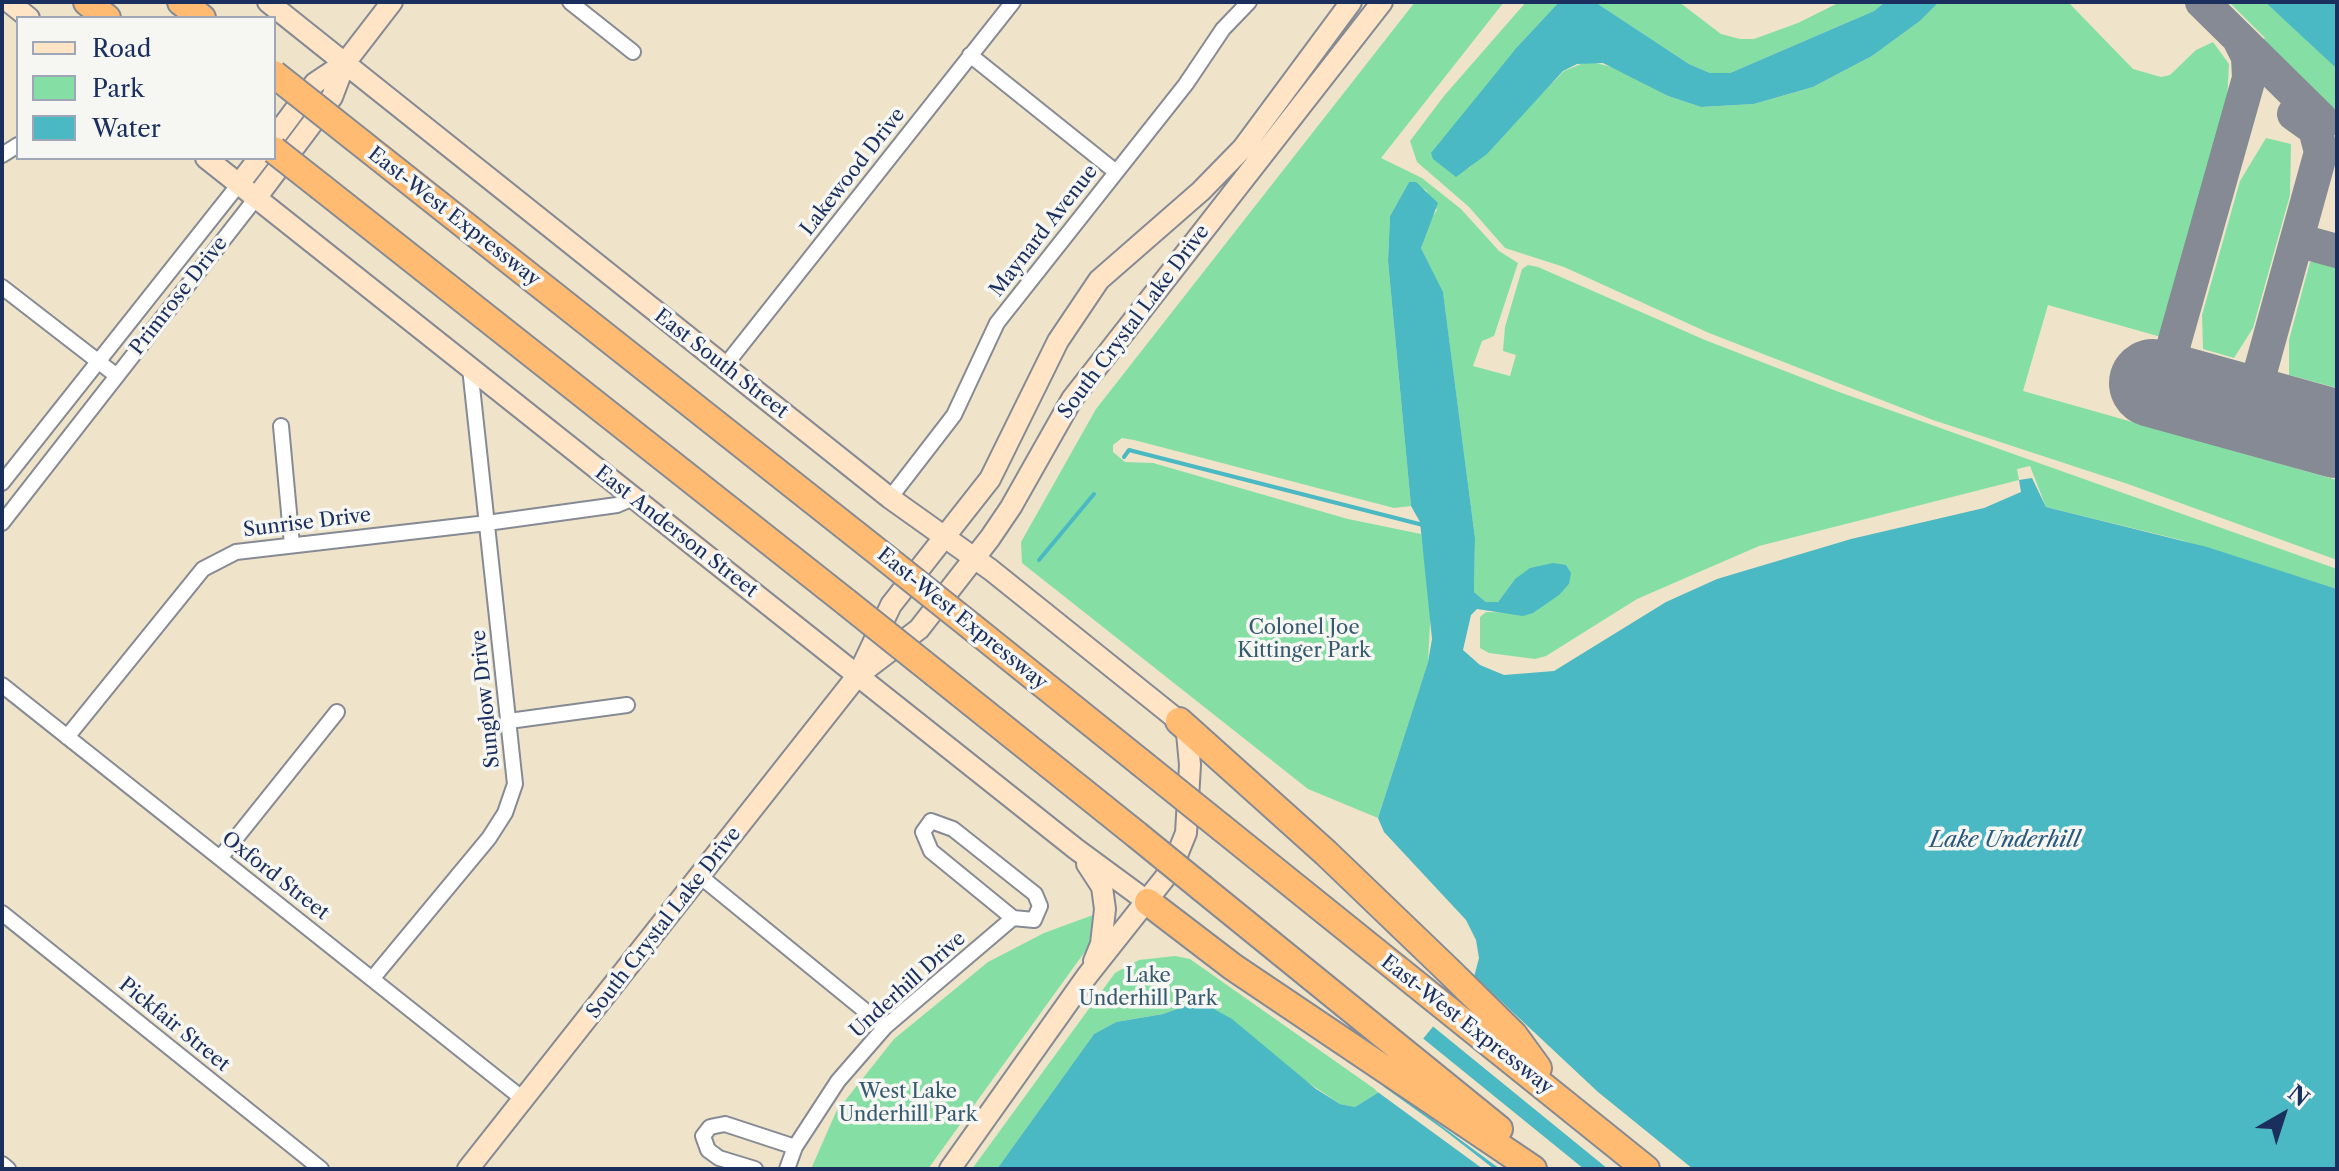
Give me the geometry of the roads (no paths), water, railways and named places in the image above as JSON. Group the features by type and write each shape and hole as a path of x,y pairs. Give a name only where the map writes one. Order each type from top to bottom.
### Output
{"highway":[{"path":"87,2 104,16"},
{"path":"181,2 199,16"},
{"name":"East-West Expressway","path":"276,76 972,627 1646,1169"},
{"path":"276,152 846,602 1548,1169"},
{"path":"1179,721 1326,853 1514,1035 1562,1099"},
{"path":"1148,902 1233,967 1533,1169"}],"main road":[{"path":"9,2 26,16"},
{"name":"East South Street","path":"268,2 724,367 890,498 974,558 1179,721"},
{"name":"Primrose Drive","path":"256,198 332,97 345,63 392,2"},
{"name":"South Crystal Lake Drive","path":"476,1166 523,1099 858,675 891,605 990,479 1053,351 1099,280 1201,191 1243,148 1351,2"},
{"name":"South Crystal Lake Drive","path":"858,675 919,629 1011,507 1072,399 1382,2"},
{"name":"Primrose Drive","path":"276,135 315,83 345,63"},
{"name":"East Anderson Street","path":"209,160 1076,849 1148,902"},
{"name":"Primrose Drive","path":"239,184 257,160"},
{"path":"950,1169 1087,976 1171,870 1186,833 1189,744 1179,721"},
{"path":"1076,849 1095,873 1104,894 1101,944 1087,976"}],"street":[{"path":"570,2 633,52"},
{"name":"Lakewood Drive","path":"724,367 1013,2"},
{"name":"Maynard Avenue","path":"890,498 954,415 997,323 1186,84 1223,29 1249,2"},
{"path":"970,55 1116,172"},
{"name":"Primrose Drive","path":"2,483 239,184"},
{"name":"Primrose Drive","path":"2,523 256,198"},
{"path":"2,287 117,376"},
{"name":"Sunglow Drive","path":"372,979 489,838 505,813 515,784 470,368"},
{"path":"281,426 292,545"},
{"name":"Sunrise Drive","path":"67,737 203,569 236,552 487,523 617,505 633,498"},
{"name":"Oxford Street","path":"2,685 523,1099"},
{"path":"509,721 627,705"},
{"path":"220,858 337,712"},
{"name":"Underhill Drive","path":"931,821 953,829 1035,894 1040,906 1034,920 1023,922 1013,918 931,851 923,832 931,821"},
{"path":"701,877 885,1027"},
{"name":"Pickfair Street","path":"2,913 321,1169"},
{"name":"Underhill Drive","path":"787,1169 795,1147 838,1081 885,1027 1013,918"},
{"path":"755,1169 719,1158 708,1150 703,1136 710,1127 725,1124 795,1147"},
{"path":"2,1164 8,1169"}],"water":[{"path":"1559,2 1595,2 1689,64 1710,73 1730,73 1874,11 1885,2 1939,2 1920,21 1872,56 1813,87 1754,104 1701,107 1668,96 1603,63 1577,64 1563,71 1487,154 1456,177 1433,159 1431,153 1518,46"},
{"path":"2265,2 2337,2 2337,67 2334,66"},
{"name":"Lake Underhill","path":"1409,182 1416,182 1438,203 1421,248 1443,292 1475,538 1474,592 1486,602 1498,602 1515,579 1530,568 1553,563 1566,565 1571,573 1569,584 1559,595 1533,613 1523,616 1477,609 1471,615 1463,650 1480,665 1504,675 1554,671 1666,602 1717,579 1851,539 1984,508 2021,492 2019,480 2032,478 2046,507 2207,547 2337,589 2337,1169 997,1169 1094,1034 1116,1022 1163,1014 1191,1004 1205,1004 1232,1019 1316,1089 1340,1104 1355,1107 1379,1092 1474,977 1479,958 1476,940 1466,920 1384,832 1378,818 1428,662 1432,639 1420,522 1411,506 1388,261 1390,216"}],"waterway":[{"path":"1124,457 1129,450 1423,525"},
{"path":"1039,560 1094,494"}],"park label":[{"name":"Colonel Joe Kittinger Park","path":"1304,640"},
{"name":"Lake Underhill Park","path":"1148,988"},
{"name":"West Lake Underhill Park","path":"908,1104"}]}
